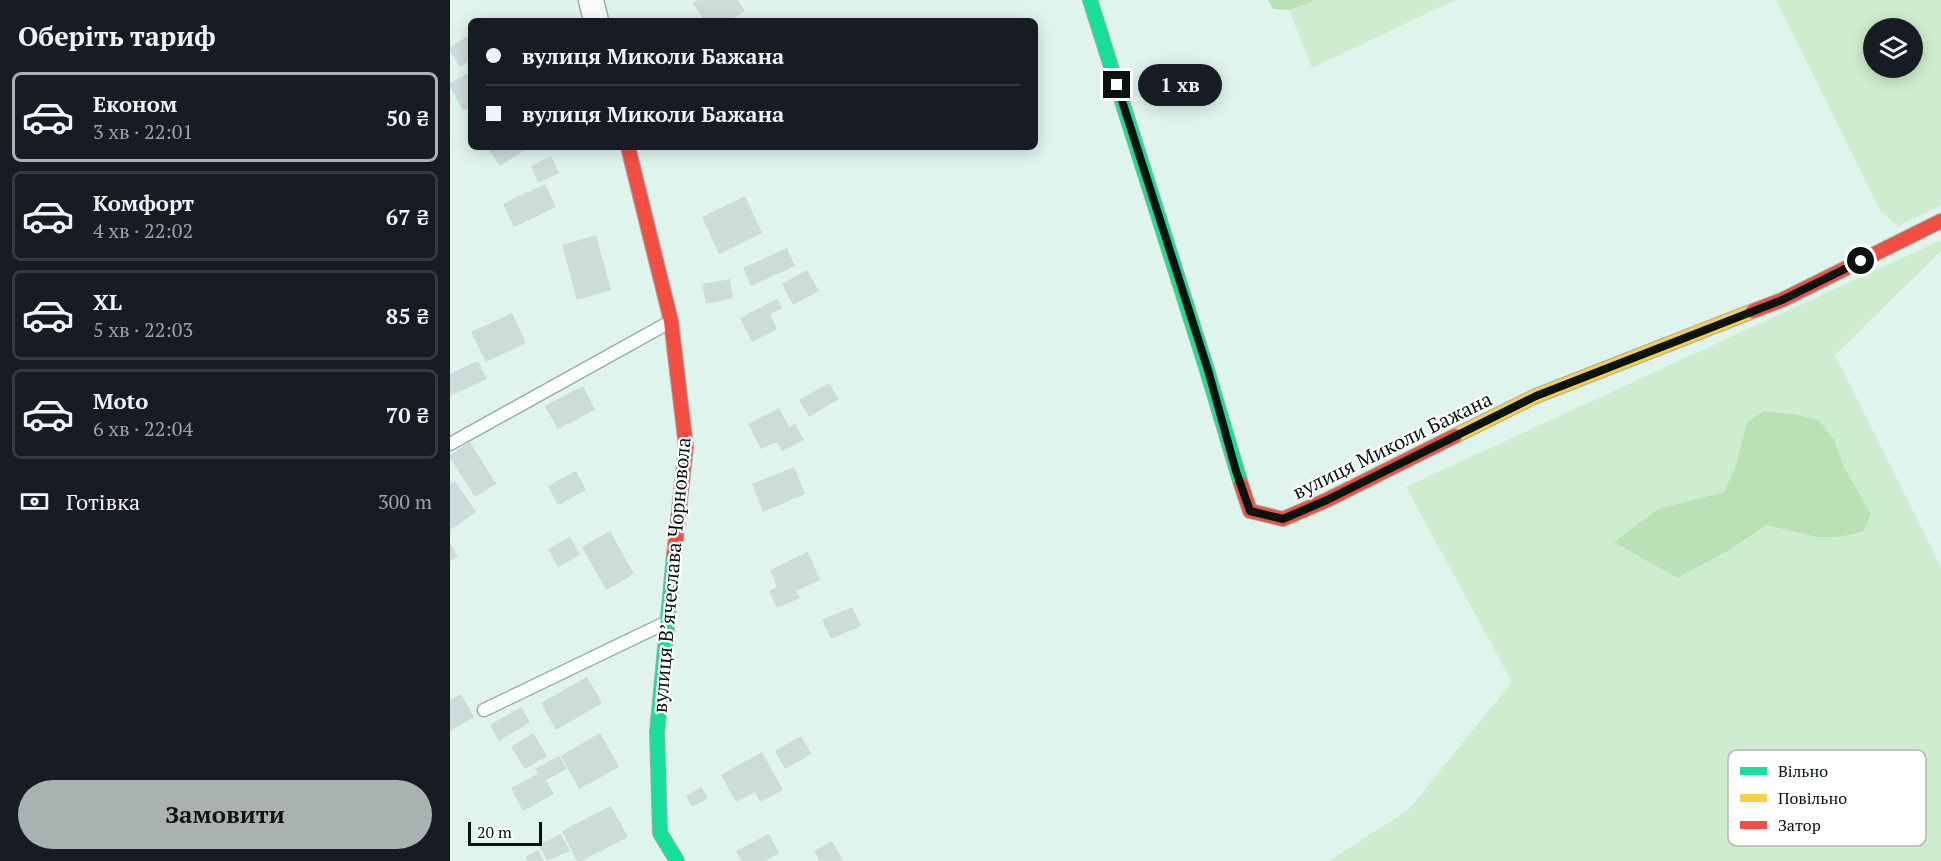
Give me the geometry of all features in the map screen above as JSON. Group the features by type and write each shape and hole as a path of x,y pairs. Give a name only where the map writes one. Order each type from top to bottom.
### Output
{"street":[{"path":"591,0 595,18"},
{"name":"вулиця Миколи Бажана","path":"1090,0 1208,370 1236,471 1250,511 1283,519 1327,500 1536,396 1782,300 1941,221"},
{"name":"вулиця Вʼячеслава Чорновола","path":"629,150 671,321 686,447 657,732 660,833 677,861"}],"lane":[{"path":"450,444 671,321"},
{"path":"484,710 667,622"}],"green space":[{"path":"1268,0 1313,0 1313,2 1289,10 1273,9"},
{"path":"1313,0 1455,0 1312,68 1289,10 1312,3"},
{"path":"1776,0 1941,0 1941,205 1898,226 1881,212"},
{"path":"1941,240 1941,251 1835,355 1941,567 1941,861 1329,861 1408,810 1512,682 1406,487","holes":["1763,411 1819,420 1834,440 1844,467 1871,514 1816,537 1768,525 1726,552 1677,578 1615,542 1659,509 1724,492 1735,468 1746,424"]},
{"path":"1763,411 1819,420 1834,440 1844,467 1871,514 1863,532 1837,537 1816,537 1767,525 1726,552 1677,578 1614,542 1658,509 1724,492 1735,468 1746,424"}],"building":[{"path":"698,0 738,0 745,11 734,18 702,18 693,3"},
{"path":"468,36 468,62 460,67 450,47"},
{"path":"468,74 468,108 463,111 450,83"},
{"path":"489,150 524,150 500,166"},
{"path":"551,156 559,173 538,183 531,166"},
{"path":"545,184 556,207 514,227 503,204"},
{"path":"745,196 762,233 719,254 702,217"},
{"path":"596,235 611,290 577,300 562,245"},
{"path":"787,248 795,266 751,286 743,268"},
{"path":"807,270 819,291 793,305 782,284"},
{"path":"730,279 733,298 706,304 702,284"},
{"path":"777,299 782,308 770,314 777,329 752,342 740,318"},
{"path":"512,313 526,343 486,362 471,332"},
{"path":"478,361 487,379 450,396 450,374"},
{"path":"829,383 839,399 809,417 799,400"},
{"path":"583,386 595,410 558,429 545,406"},
{"path":"779,408 789,427 795,424 804,440 782,451 777,442 761,449 748,424"},
{"path":"470,442 496,484 475,497 450,458 450,455"},
{"path":"794,467 805,494 763,512 752,484"},
{"path":"576,471 586,490 558,505 548,486"},
{"path":"455,481 476,512 450,530 450,484"},
{"path":"610,531 634,574 606,590 582,547"},
{"path":"570,537 580,555 558,567 548,549"},
{"path":"450,543 458,556 450,561"},
{"path":"808,552 820,580 796,591 800,598 777,608 769,591 777,587 770,570"},
{"path":"852,607 861,626 831,639 822,620"},
{"path":"587,677 602,703 556,730 541,703"},
{"path":"461,694 474,717 450,731 450,700"},
{"path":"521,707 530,722 499,741 490,725"},
{"path":"533,733 547,756 525,769 511,747"},
{"path":"600,733 619,767 579,789 561,756"},
{"path":"801,736 811,754 785,769 775,751"},
{"path":"762,752 783,790 760,802 755,792 736,802 721,775"},
{"path":"559,756 567,769 546,780 554,794 523,811 511,788 538,774 535,769"},
{"path":"701,787 708,798 692,807 686,796"},
{"path":"611,806 628,837 582,861 577,861 562,831"},
{"path":"561,834 570,851 547,861 539,845"},
{"path":"769,834 779,853 765,861 742,861 736,851"},
{"path":"832,841 843,861 820,861 814,851"},
{"path":"538,850 544,861 528,861 525,857"}],"traffic: fast":[{"path":"1090,0 1241,484"},
{"path":"674,555 657,732 660,833 677,861"}],"traffic: slow":[{"path":"1455,436 1536,396 1753,311"}],"traffic: jam":[{"path":"629,150 671,321 686,447 674,555"},
{"path":"1753,311 1782,300 1941,221"},
{"path":"1241,484 1250,511 1283,519 1327,500 1455,436"}],"route":[{"path":"1117,85 1208,370 1236,471 1250,511 1283,519 1327,500 1536,396 1782,300 1861,261"}]}
